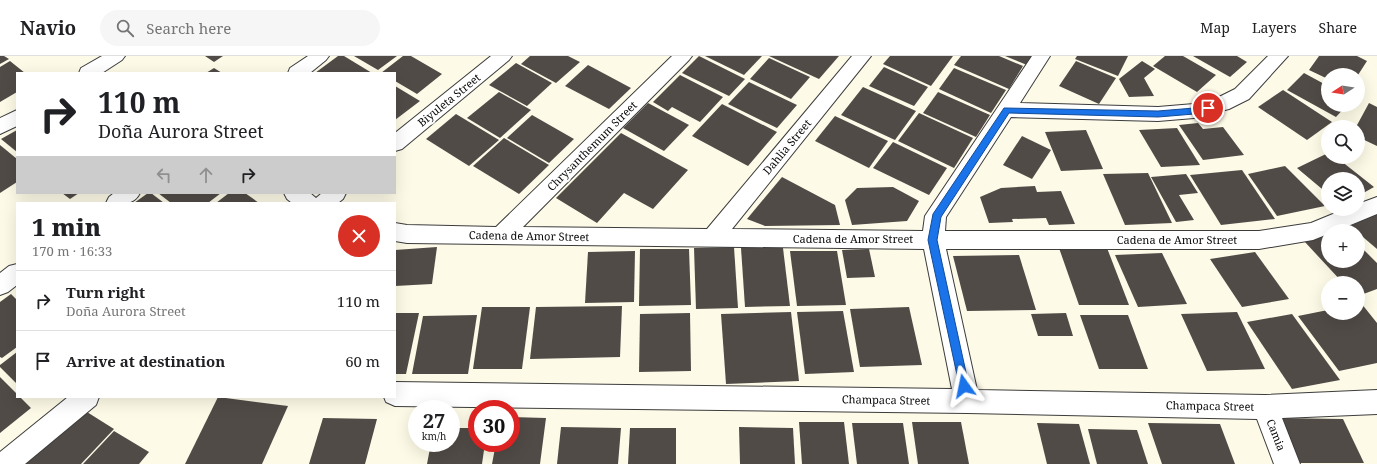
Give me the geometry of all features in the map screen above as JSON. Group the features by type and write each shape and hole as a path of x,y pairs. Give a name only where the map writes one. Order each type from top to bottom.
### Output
{"street":[{"path":"298,72 320,56"},
{"name":"Biyuleta Street","path":"396,143 503,56"},
{"name":"Chrysanthemum Street","path":"501,236 683,56"},
{"name":"Dahlia Street","path":"712,238 862,56"},
{"path":"967,401 933,240 936,216 1007,110 1041,56"},
{"path":"1007,110 1158,114 1194,111 1222,104 1242,94 1279,56"},
{"path":"91,72 113,64"},
{"path":"0,127 16,118"},
{"path":"117,202 129,194"},
{"path":"295,194 307,202"},
{"path":"325,202 335,194"},
{"name":"Cadena de Amor Street","path":"396,232 407,234 501,236 712,238 1258,240 1313,231 1377,205"},
{"path":"0,285 16,274"},
{"name":"Champaca Street","path":"396,394 967,401 1265,407 1377,402"},
{"path":"5,464 86,398"},
{"name":"Camia","path":"1265,407 1287,464"}],"building":[{"path":"0,56 4,56 9,59 0,64"},
{"path":"205,56 223,56 214,62"},
{"path":"338,56 344,56 370,72 316,72"},
{"path":"354,56 397,56 378,70"},
{"path":"403,56 411,56 442,74 417,94 396,82 396,72 382,72"},
{"path":"530,56 568,56 580,62 556,83 521,64"},
{"path":"699,56 745,79 729,96 682,73"},
{"path":"705,56 762,56 744,75"},
{"path":"769,56 839,56 819,79"},
{"path":"890,56 953,56 931,86 883,64"},
{"path":"961,56 999,56 1023,66 1009,89 954,65"},
{"path":"1005,56 1032,56 1027,65"},
{"path":"1077,56 1128,56 1118,76 1075,59"},
{"path":"1165,56 1183,56 1216,75 1197,92 1153,66"},
{"path":"1193,56 1237,56 1247,62 1230,77"},
{"path":"1319,56 1357,56 1367,61 1362,68 1321,68 1321,76 1309,70"},
{"path":"769,58 810,77 791,99 750,79"},
{"path":"10,61 24,72 16,72 16,93 0,102 0,67"},
{"path":"1076,61 1116,78 1099,104 1059,86"},
{"path":"1142,61 1155,69 1144,78 1154,96 1129,97 1119,79"},
{"path":"516,63 552,83 527,106 489,85"},
{"path":"588,65 631,88 609,109 565,86"},
{"path":"884,67 928,87 914,106 869,86"},
{"path":"214,68 220,72 208,72"},
{"path":"954,68 1006,90 991,113 939,89"},
{"path":"1304,73 1321,82 1321,109 1287,90"},
{"path":"680,75 723,97 700,122 672,107 668,111 653,102"},
{"path":"749,82 797,105 777,128 728,104"},
{"path":"396,87 420,101 396,119"},
{"path":"863,87 916,111 895,140 841,115"},
{"path":"1283,90 1329,120 1321,120 1321,130 1307,140 1258,107"},
{"path":"499,92 531,110 500,138 467,118"},
{"path":"938,92 990,115 976,137 923,113"},
{"path":"648,103 689,125 664,151 623,128"},
{"path":"1369,103 1377,107 1377,146 1365,140 1365,120 1360,120"},
{"path":"722,104 777,132 748,166 692,136"},
{"path":"1327,112 1341,112 1336,117"},
{"path":"919,113 973,138 954,168 898,141"},
{"path":"456,114 499,140 469,166 426,139"},
{"path":"532,115 574,139 549,163 507,138"},
{"path":"835,116 888,141 869,168 815,141"},
{"path":"1198,123 1203,129 1223,127 1244,155 1203,160 1179,125"},
{"path":"1177,128 1200,165 1161,167 1139,130"},
{"path":"1086,130 1103,169 1061,171 1045,132"},
{"path":"16,131 16,151 1,139"},
{"path":"621,133 688,170 653,209 624,193 597,223 556,198"},
{"path":"1022,136 1051,150 1032,179 1003,165"},
{"path":"504,138 549,165 519,194 473,166"},
{"path":"893,142 947,168 929,195 873,168"},
{"path":"0,145 16,158 16,183 0,193"},
{"path":"1321,156 1321,164 1345,164 1355,172 1321,172 1321,188 1297,168"},
{"path":"1285,166 1321,202 1321,207 1277,216 1248,174"},
{"path":"1242,170 1275,219 1221,225 1190,175"},
{"path":"1148,173 1172,223 1125,225 1103,174"},
{"path":"1186,174 1198,193 1179,195 1194,220 1176,222 1151,177"},
{"path":"782,177 835,205 840,225 765,226 747,219"},
{"path":"1365,180 1374,187 1365,192"},
{"path":"1035,186 1037,192 1061,191 1075,224 1049,225 1046,218 1012,219 1013,222 989,223 980,197 1001,188"},
{"path":"893,187 919,201 907,221 852,225 845,200 857,188"},
{"path":"63,194 78,194 70,199"},
{"path":"147,194 152,194 163,202 135,202"},
{"path":"159,194 220,194 209,202 170,202"},
{"path":"228,194 246,194 258,202 217,202"},
{"path":"1377,214 1377,249 1365,239 1365,224 1354,224"},
{"path":"1321,236 1321,259 1304,241"},
{"path":"437,247 432,284 396,286 396,250"},
{"path":"734,247 738,308 696,309 694,248"},
{"path":"741,248 783,248 790,306 745,307"},
{"path":"1059,248 1107,248 1129,305 1079,305"},
{"path":"640,249 689,249 691,305 639,306"},
{"path":"869,249 875,277 847,278 842,250"},
{"path":"635,251 634,302 585,303 588,252"},
{"path":"790,251 837,251 846,305 797,306"},
{"path":"1365,251 1377,263 1377,289 1365,293 1365,276 1336,276 1329,268 1365,268"},
{"path":"1255,252 1289,299 1242,307 1210,259"},
{"path":"1162,253 1187,304 1138,307 1115,255"},
{"path":"1019,255 1036,310 967,311 953,256"},
{"path":"11,294 16,299 16,348 2,358 0,357 0,302"},
{"path":"622,306 620,357 530,359 536,307"},
{"path":"482,307 530,307 522,369 473,369"},
{"path":"909,307 922,365 860,367 850,309"},
{"path":"1365,308 1377,323 1377,363 1339,371 1298,316 1321,311 1321,320 1365,320"},
{"path":"843,311 854,372 805,374 797,312"},
{"path":"791,312 799,381 726,384 721,314"},
{"path":"1237,312 1265,369 1207,371 1181,314"},
{"path":"396,313 419,313 406,374 396,374"},
{"path":"690,313 691,371 639,372 640,314"},
{"path":"1066,313 1073,336 1038,336 1031,314"},
{"path":"1292,314 1340,380 1292,389 1247,322"},
{"path":"477,315 468,374 412,374 423,316"},
{"path":"1080,315 1128,315 1148,369 1099,369"},
{"path":"16,353 16,383 0,367 0,365"},
{"path":"0,377 16,393 16,398 21,398 31,408 0,433"},
{"path":"218,398 288,406 262,464 185,464"},
{"path":"79,407 114,429 81,464 22,464"},
{"path":"520,417 546,418 540,464 492,464 494,452 520,452"},
{"path":"323,418 377,419 365,464 309,464"},
{"path":"1278,418 1343,419 1364,463 1298,463"},
{"path":"799,422 844,422 849,464 802,464"},
{"path":"912,422 961,422 969,464 918,464"},
{"path":"852,423 903,423 909,464 857,464"},
{"path":"1037,423 1079,424 1090,464 1047,464"},
{"path":"1148,423 1220,424 1235,464 1162,464"},
{"path":"561,427 621,428 618,464 557,464"},
{"path":"739,427 793,428 795,464 740,464"},
{"path":"460,428 468,428 468,452 484,452 482,464 427,464 429,452 460,452"},
{"path":"630,428 676,428 676,464 628,464"},
{"path":"1088,429 1137,430 1148,464 1097,464"},
{"path":"114,431 149,452 139,464 83,464"}],"route":[{"path":"964,386 933,240 936,216 1007,110 1158,114 1194,111 1208,108"}]}
